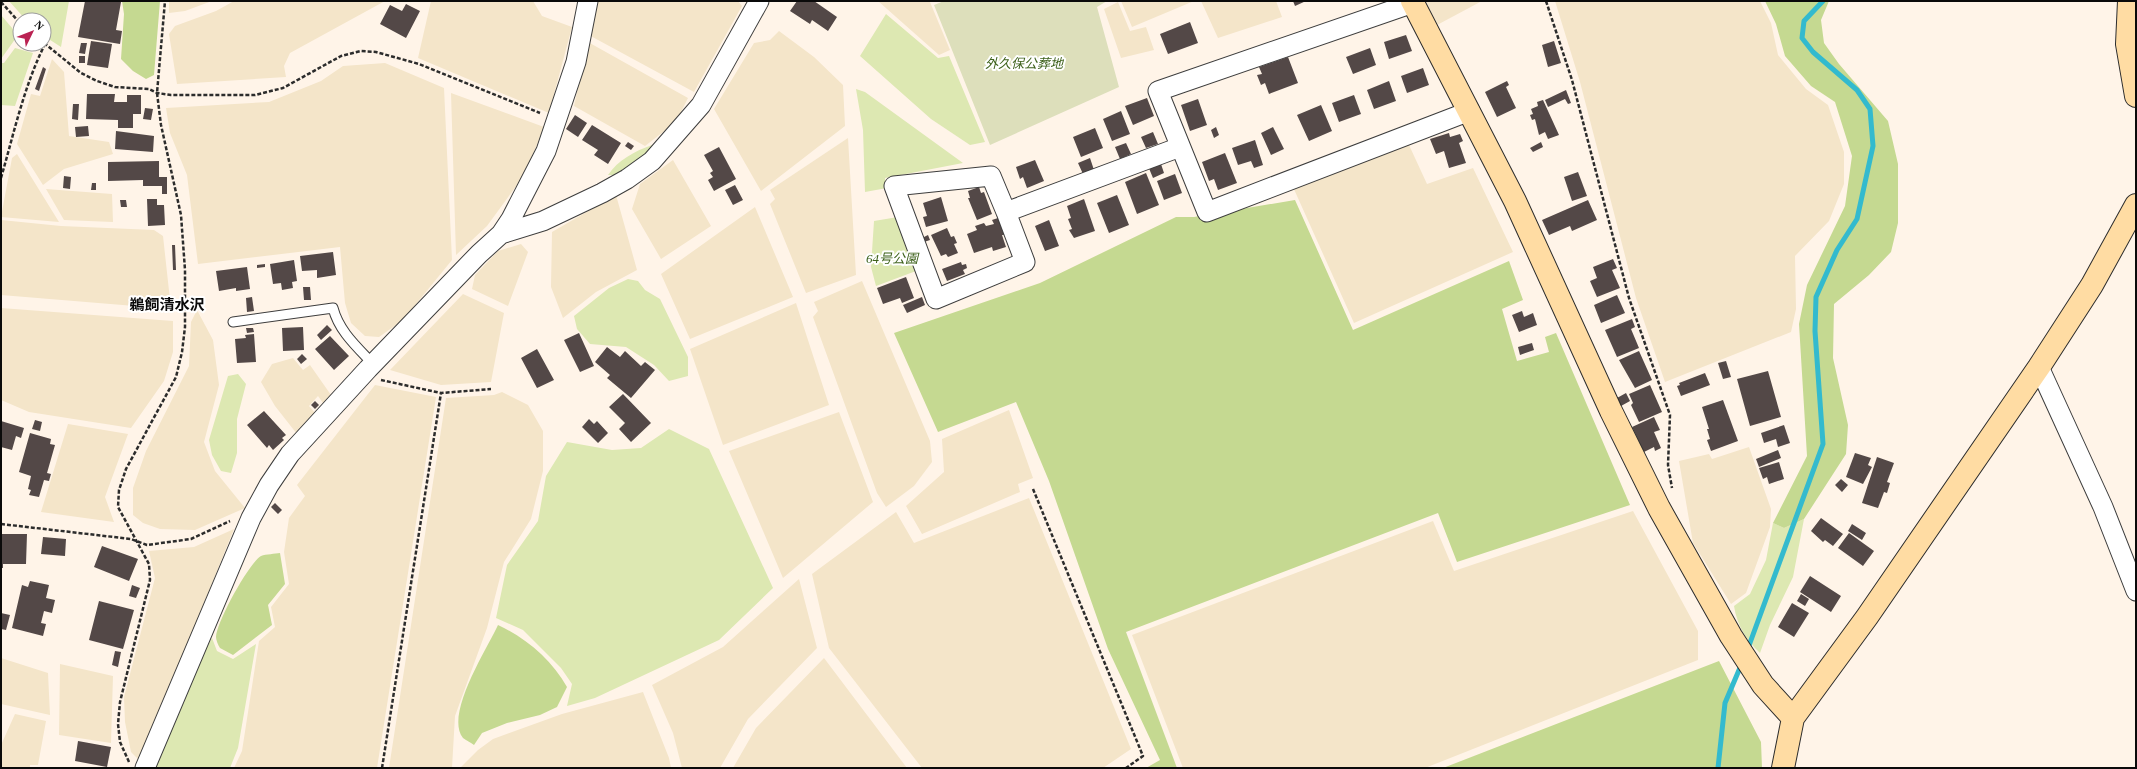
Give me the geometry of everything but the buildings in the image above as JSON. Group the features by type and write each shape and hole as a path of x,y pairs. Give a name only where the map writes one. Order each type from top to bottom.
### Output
{"street":[{"path":"138,766 251,518 269,485 290,454 370,366 479,254 501,234 511,219 546,152 576,62 588,1"},
{"path":"501,234 539,223 602,193 627,179 652,161 700,105 759,1"},
{"path":"2129,1 2127,44 2136,96"},
{"path":"1470,110 1207,212 1158,90 1413,2 1470,110 1515,201 1611,411 1659,508 1745,657 1763,685 1793,718"},
{"path":"1006,212 1180,147"},
{"path":"991,176 1006,212 1025,262 936,299 894,186 991,176"},
{"path":"1782,768 1793,718 1867,617 2038,367 2092,285 2136,205"},
{"path":"2038,367 2102,507 2136,591"}],"lane":[{"path":"233,322 333,308 336,320 345,335 370,366"}],"path":[{"path":"138,766 120,742 118,724 120,702 150,580 149,564 137,541 124,522 118,507 118,490 126,469 176,377 182,352 185,327 185,270 181,215 161,125 157,93 165,1"},
{"path":"1546,1 1572,80 1629,298 1670,415 1668,465 1673,494"},
{"path":"1,2 12,14"},
{"path":"52,49 81,73 97,81 115,86 149,89 157,93 172,95 255,95 283,88 341,56 361,51 376,52 419,64 556,120"},
{"path":"1,178 21,106 42,52"},
{"path":"370,366 379,379 441,393 491,389"},
{"path":"382,768 441,393"},
{"path":"1033,489 1143,756 1126,768"},
{"path":"1,524 98,534 137,541 147,545 191,539 234,520 251,518"}],"shaded area":[{"path":"169,1 212,1 185,11 169,13"},
{"path":"234,1 385,1 290,53 284,66 286,77 177,84 169,34 175,26 216,11"},
{"path":"431,1 533,1 542,16 572,27 549,113 418,58"},
{"path":"597,1 738,1 742,6 694,92 587,34"},
{"path":"878,1 933,1 930,2 950,50 939,55"},
{"path":"1121,1 1194,1 1132,27"},
{"path":"1201,1 1276,1 1282,17 1218,38"},
{"path":"1426,1 1482,1 1437,25"},
{"path":"1555,1 1760,1 1771,23 1778,55 1806,89 1828,105 1844,152 1844,184 1829,221 1795,256 1796,309 1791,332 1665,382 1636,298 1580,82"},
{"path":"1118,2 1130,31 1146,27 1154,50 1121,58 1104,9"},
{"path":"779,31 814,57 843,85 845,126 761,191 714,109 754,43 770,40"},
{"path":"588,42 688,98 676,122 645,146 574,106"},
{"path":"52,59 64,72 69,136 109,142 113,154 64,169 43,185 17,144 31,94 40,96"},
{"path":"385,63 444,88 452,260 403,320 379,337 365,336 351,323 345,303 340,247 198,264 187,175 170,133 166,108 269,102 321,81 343,66"},
{"path":"451,93 544,127 525,174 487,226 456,255"},
{"path":"848,138 856,275 806,293 770,204 775,199 770,190"},
{"path":"1409,145 1427,184 1473,168 1513,252 1354,323 1293,187"},
{"path":"17,154 59,222 1,217 12,158"},
{"path":"673,160 711,226 661,259 632,209 640,184"},
{"path":"46,189 112,194 113,222 64,220"},
{"path":"616,195 637,270 596,292 563,318 551,287 552,232"},
{"path":"755,207 793,297 690,339 661,274"},
{"path":"1,220 61,226 154,230 163,236 171,309 1,295"},
{"path":"521,244 528,252 508,306 472,289 475,275 498,251"},
{"path":"862,281 930,441 932,462 914,486 886,507 877,493 813,317 818,311 814,302"},
{"path":"463,294 504,313 491,382 441,385 390,370"},
{"path":"796,303 829,405 723,445 690,349"},
{"path":"1,308 173,321 173,352 164,381 131,428 29,412 1,400"},
{"path":"197,310 213,340 219,385 204,442 215,471 245,508 195,530 160,529 143,523 133,515 133,488 146,451 189,366 191,322"},
{"path":"293,358 303,370 310,365 331,395 323,403 318,396 309,406 315,413 297,434 275,406 261,382 272,364"},
{"path":"375,385 436,397 377,768 234,768 242,751 259,641 275,627 271,607 289,584 284,552 289,518 305,496 297,485"},
{"path":"502,392 528,405 543,431 543,471 531,519 504,562 487,628 455,716 452,768 389,768 446,398 494,395"},
{"path":"1009,410 1033,478 1018,484 1020,492 922,534 906,506 944,472 942,439"},
{"path":"839,412 873,502 783,578 729,451"},
{"path":"68,424 128,434 105,497 114,522 41,512"},
{"path":"1749,447 1771,509 1770,527 1746,593 1731,604 1693,543 1679,461 1709,454 1712,459"},
{"path":"1029,498 1131,749 1103,768 922,768 829,648 812,574 896,512 914,543"},
{"path":"1633,511 1698,631 1698,660 1425,768 1183,768 1132,635 1433,521 1454,571"},
{"path":"234,529 140,761 131,752 125,722 124,697 155,578 149,551 194,547"},
{"path":"799,579 817,648 748,719 720,768 682,768 673,733 652,685 723,647"},
{"path":"1,658 48,673 50,715 1,704"},
{"path":"824,658 907,768 733,768 756,728"},
{"path":"60,664 113,676 111,743 59,735"},
{"path":"643,692 669,758 671,768 460,768 478,750 493,739 562,714"},
{"path":"15,714 46,721 38,765 30,765 30,768 1,768 1,745"}],"green space":[{"path":"9,1 69,1 61,47 52,41 52,12 19,12"},
{"path":"122,1 160,1 154,75 146,79 133,71 121,59 124,14"},
{"name":"外久保公葬地","path":"944,1 1107,1 1097,7 1119,87 990,145 934,5"},
{"path":"1765,1 1829,1 1821,20 1824,43 1839,64 1888,121 1898,164 1898,223 1891,252 1869,275 1834,304 1833,358 1848,425 1846,454 1804,519 1784,528 1773,523 1807,456 1799,324 1807,285 1845,206 1852,156 1835,102 1811,86 1785,56 1776,24"},
{"path":"886,14 938,58 949,56 985,142 970,145 931,119 860,56"},
{"path":"1,15 12,28 12,43 1,59"},
{"path":"12,52 33,53 15,106 1,105 1,63 4,63"},
{"path":"856,89 865,92 963,163 885,178 887,188 865,192 863,130"},
{"path":"652,145 655,152 622,175 608,175 622,160 639,150"},
{"path":"1295,200 1353,330 1509,261 1523,300 1502,309 1517,361 1549,352 1545,337 1556,333 1630,505 1457,562 1438,513 1126,632 1177,768 1146,768 1160,760 1108,649 1049,481 1016,402 938,432 894,333 1040,283 1176,217 1194,217"},
{"name":"64号公園","path":"898,217 916,271 876,286 871,267 874,221"},
{"path":"628,279 638,281 645,290 660,299 688,357 688,376 669,381 654,365 626,347 590,344 577,329 574,316 609,288"},
{"path":"238,374 246,384 237,419 237,453 231,473 221,471 212,455 209,440 228,376"},
{"path":"669,429 709,449 773,588 719,640 595,698 567,706 572,684 561,668 523,630 496,618 507,565 538,521 546,476 567,442 612,450 641,448"},
{"path":"1804,519 1793,577 1770,625 1760,653 1750,643 1743,632 1737,620 1734,606 1750,594 1766,560 1773,523 1784,528"},
{"path":"280,553 285,584 268,605 272,625 233,655 220,648 216,638 218,629 234,593 242,580 249,569 261,556"},
{"path":"498,625 528,643 546,659 567,687 557,707 540,715 507,723 482,733 474,745 463,738 459,727 459,714 463,698 470,681"},
{"path":"212,638 217,651 233,659 256,644 238,748 230,768 154,768 196,665"},
{"path":"1719,661 1761,742 1762,768 1443,768"}],"waterway":[{"path":"1747,651 1823,444 1815,331 1816,297 1837,250 1857,219 1873,146 1870,109 1857,90 1813,52 1802,38 1804,21 1823,1"},
{"path":"1718,768 1725,703 1742,663"}],"district":[{"name":"鵜飼清水沢","path":"167,305"}]}
